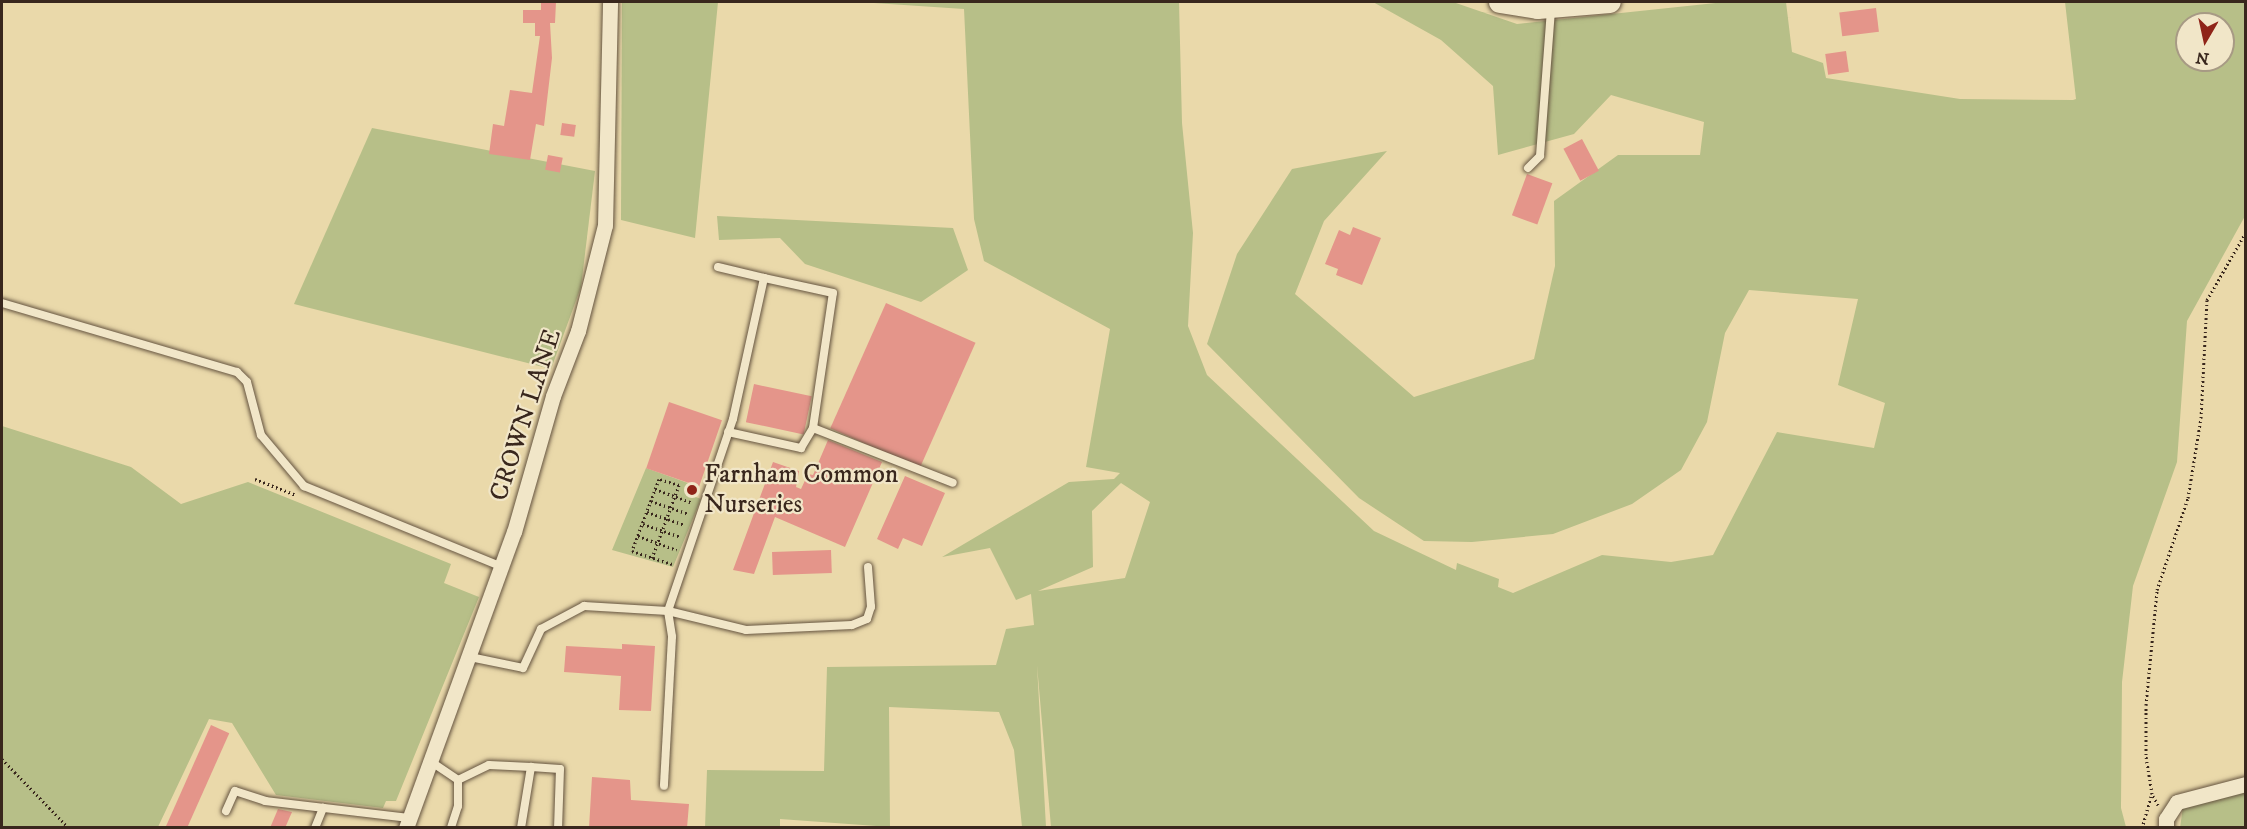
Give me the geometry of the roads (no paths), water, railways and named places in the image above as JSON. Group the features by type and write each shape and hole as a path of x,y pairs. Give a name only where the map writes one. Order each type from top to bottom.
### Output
{"street":[{"name":"CROWN LANE","path":"408,823 502,567 553,396 578,331 605,225 610,2"},
{"path":"1500,2 1551,7 1610,2"},
{"path":"2166,823 2177,802 2246,784"}],"lane":[{"path":"1528,168 1540,156 1551,7"},
{"path":"718,267 833,292 813,428 801,448 728,432"},
{"path":"664,786 672,637 668,611 743,383 764,278"},
{"path":"2,303 237,372 247,382 261,435 304,486 502,567"},
{"path":"813,428 953,483"},
{"path":"470,657 523,668 541,629 584,606 668,611 746,630 852,625 867,619 871,607 868,567"},
{"path":"430,761 458,780"},
{"path":"458,780 489,765 560,769 558,828"},
{"path":"521,828 531,767"},
{"path":"452,828 458,806 458,780"},
{"path":"226,812 235,791 265,801 323,808 408,823"},
{"path":"315,828 323,808"}],"place":[{"name":"Farnham Common Nurseries","path":"692,490"}]}
